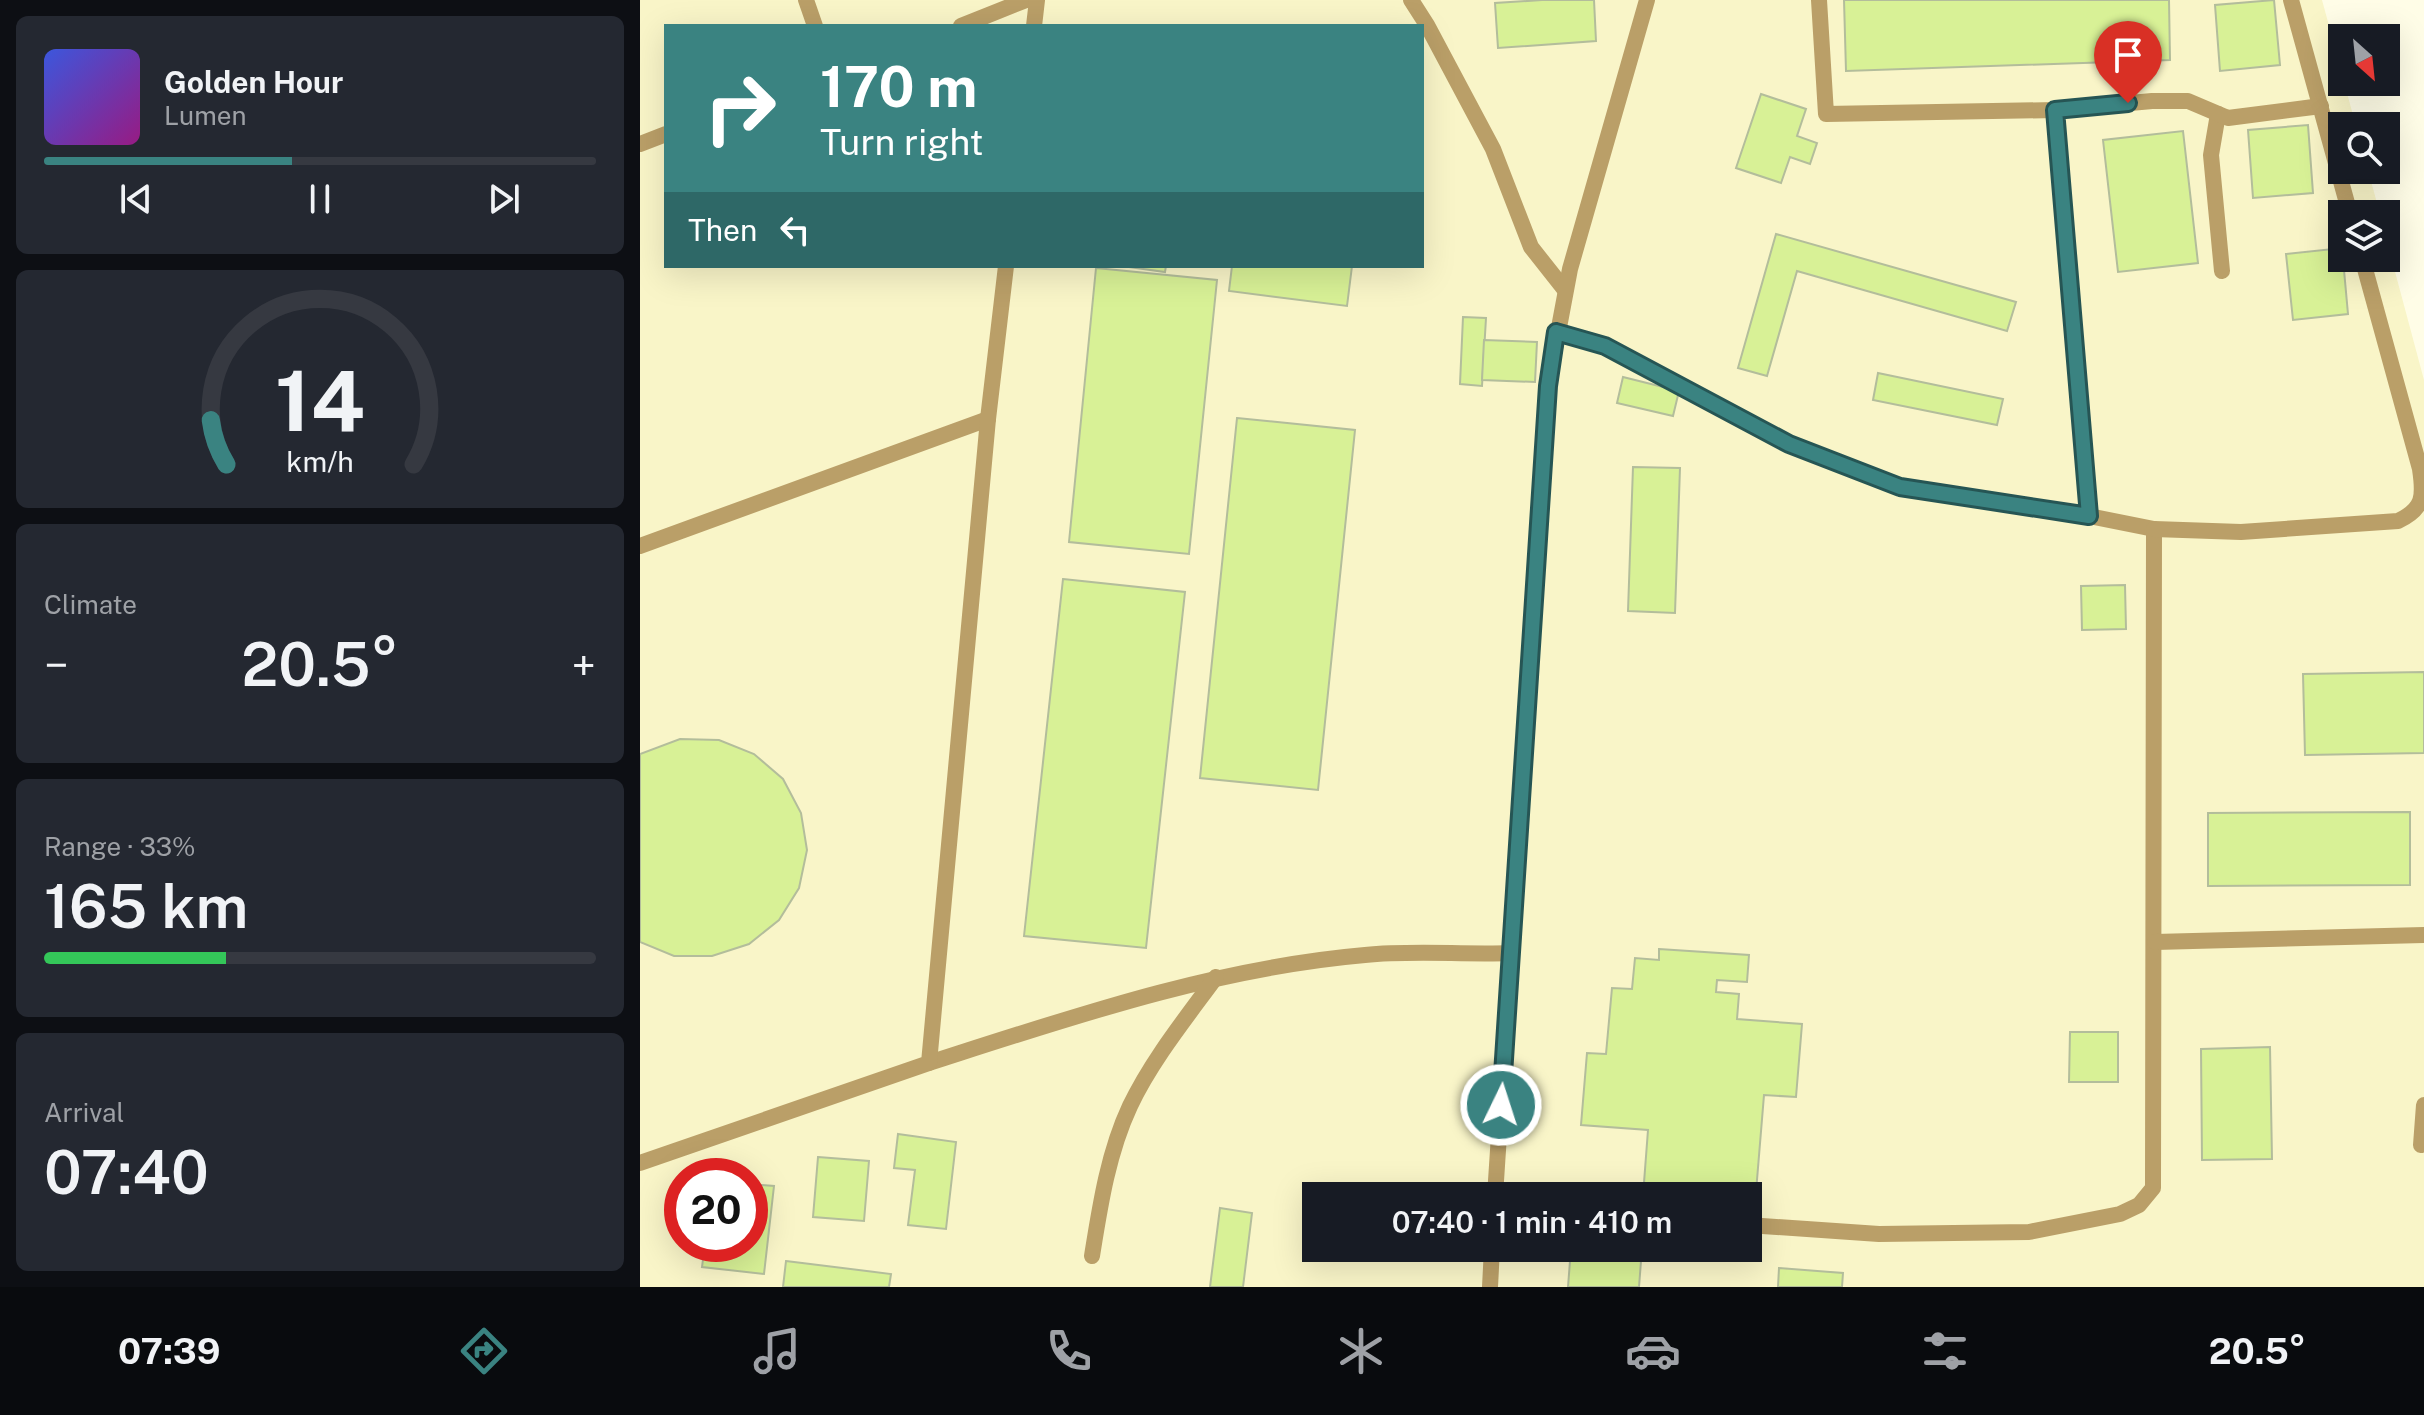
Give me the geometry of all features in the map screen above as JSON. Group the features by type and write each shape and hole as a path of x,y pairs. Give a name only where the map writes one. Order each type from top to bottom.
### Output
{"lane":[{"path":"806,0 814,24"},
{"path":"966,24 1026,0"},
{"path":"1034,24 1037,0"},
{"path":"1411,0 1493,149 1531,247 1565,290"},
{"path":"1496,1182 1548,386 1565,290 1647,0"},
{"path":"1819,0 1826,114 2055,110 2152,101 2188,101 2228,118 2321,106"},
{"path":"2291,0 2346,200"},
{"path":"2055,110 2089,516"},
{"path":"2218,114 2211,155 2222,271"},
{"path":"640,144 664,135"},
{"path":"929,1063 988,419 1006,268"},
{"path":"1556,332 1605,346 1789,444 1900,487 2154,529 2241,532 2398,521 2412,515 2421,501 2423,487 2366,272"},
{"path":"640,546 988,419"},
{"path":"1762,1226 1879,1234 2029,1232 2120,1214 2139,1205 2153,1188 2154,529"},
{"path":"2155,942 2424,935"},
{"path":"640,1163 929,1063 1104,1007 1216,977 1367,954 1512,953"},
{"path":"1092,1256 1099,1207 1130,1106 1169,1042 1216,977"},
{"path":"2421,1145 2424,1105"},
{"path":"1490,1287 1491,1262"}],"shaded area":[{"path":"640,0 2322,0 2329,24 2328,96 2348,96 2352,112 2328,112 2328,184 2372,184 2376,200 2328,200 2328,272 2395,272 2424,380 2424,1287 640,1287"}],"building":[{"path":"1594,0 1596,41 1498,48 1495,3"},
{"path":"1844,0 2169,0 2170,60 1846,71"},
{"path":"2274,0 2280,65 2220,71 2215,5"},
{"path":"1761,94 1806,109 1797,136 1817,143 1810,164 1790,157 1781,183 1736,168"},
{"path":"2308,125 2313,193 2253,198 2248,130"},
{"path":"2183,131 2198,263 2118,272 2103,140"},
{"path":"1776,234 2016,302 2007,331 1797,271 1767,376 1738,368"},
{"path":"2328,250 2328,272 2344,272 2348,314 2293,320 2286,254"},
{"path":"1096,268 1217,280 1189,554 1069,542"},
{"path":"1136,268 1166,268 1165,272"},
{"path":"1232,268 1352,268 1347,306 1229,291"},
{"path":"1463,317 1486,318 1482,386 1460,384"},
{"path":"1484,340 1537,342 1535,382 1482,380"},
{"path":"1878,373 2003,399 1997,425 1873,400"},
{"path":"1623,377 1679,391 1673,416 1617,403"},
{"path":"1237,418 1355,430 1318,790 1200,778"},
{"path":"1633,467 1680,468 1675,613 1628,611"},
{"path":"1063,579 1185,592 1146,948 1024,936"},
{"path":"2125,585 2126,629 2082,630 2081,586"},
{"path":"2424,672 2424,753 2305,755 2303,674"},
{"path":"680,739 719,740 754,754 783,779 801,813 807,850 799,888 779,920 749,944 712,956 674,956 640,942 640,754"},
{"path":"2410,812 2410,885 2208,886 2208,813"},
{"path":"1659,949 1749,955 1747,982 1717,980 1716,992 1739,994 1737,1019 1802,1024 1796,1097 1764,1095 1757,1182 1644,1182 1648,1130 1581,1125 1587,1053 1606,1054 1612,988 1632,989 1635,958 1659,960"},
{"path":"2070,1032 2118,1032 2118,1082 2069,1082"},
{"path":"2270,1047 2272,1159 2202,1160 2201,1049"},
{"path":"898,1134 956,1142 946,1229 908,1225 915,1170 894,1168"},
{"path":"818,1157 869,1161 864,1221 813,1217"},
{"path":"768,1186 774,1186 768,1239"},
{"path":"1220,1208 1252,1213 1243,1287 1210,1287"},
{"path":"786,1261 891,1274 889,1287 783,1287"},
{"path":"703,1262 765,1262 764,1274 702,1267"},
{"path":"1570,1262 1641,1262 1639,1287 1568,1287"},
{"path":"1779,1268 1843,1273 1842,1287 1778,1287"}],"route":[{"path":"1501,1105 1548,386 1556,332 1605,346 1789,444 1900,487 2089,516 2055,110 2128,103"}]}
